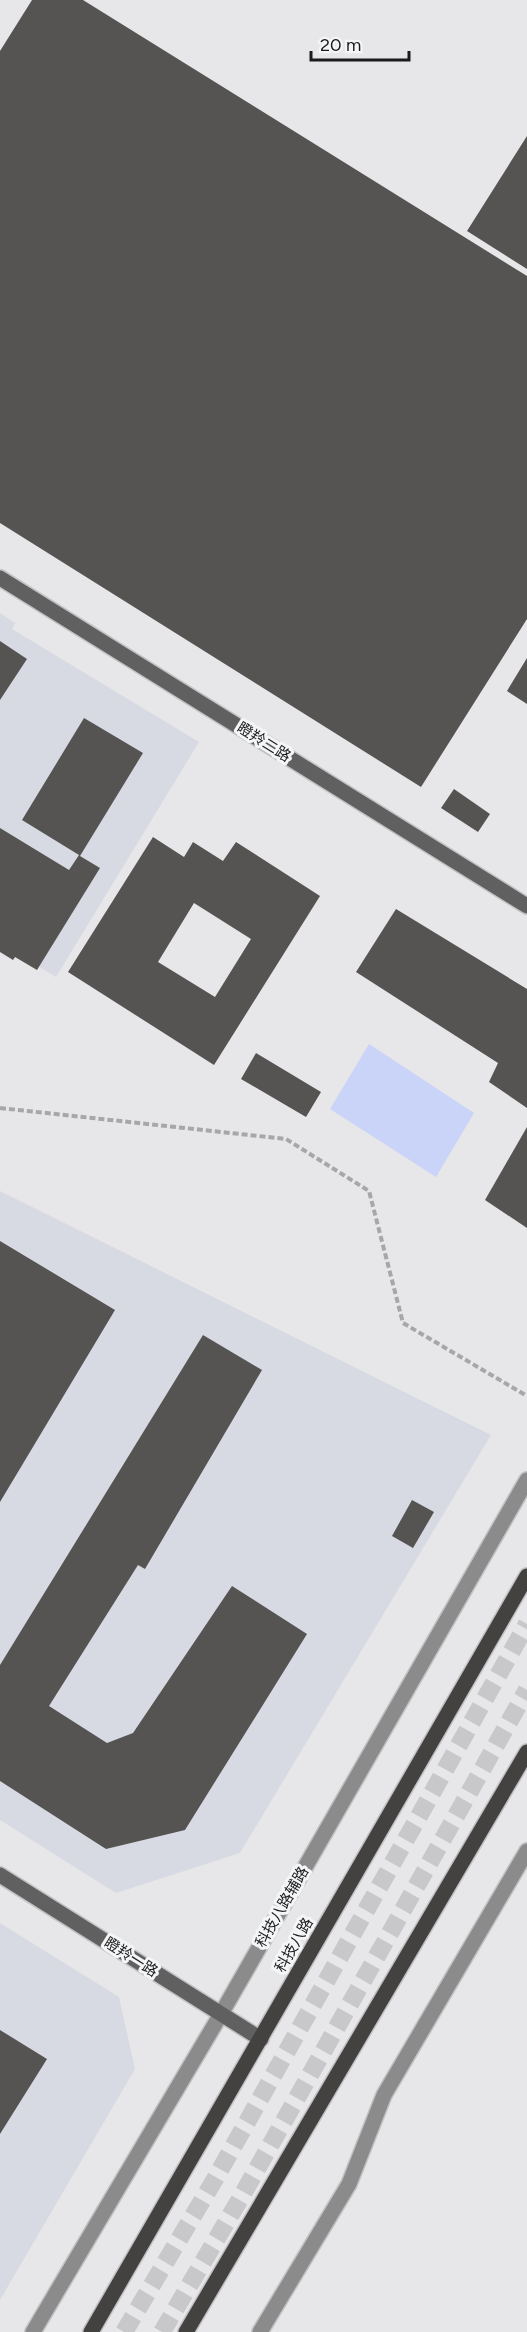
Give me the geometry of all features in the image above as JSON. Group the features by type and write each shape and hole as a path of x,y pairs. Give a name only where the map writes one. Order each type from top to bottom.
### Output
{"main road":[{"name":"科技八路","path":"91,2332 527,1576"},
{"path":"186,2332 527,1752"}],"street":[{"name":"瞪羚二路","path":"0,578 527,906"},
{"name":"科技八路辅路","path":"33,2332 221,2014 527,1480"},
{"path":"260,2332 349,2184 384,2095 527,1851"},
{"name":"瞪羚一路","path":"0,1875 261,2039"}],"path":[{"path":"0,1108 285,1139 369,1191 403,1323 527,1396"}],"shaded area":[{"path":"0,613 15,623 12,629 199,742 56,977 0,943"},
{"path":"369,1044 474,1113 436,1177 330,1109"},
{"path":"0,1191 491,1435 240,1853 116,1893 0,1820"},
{"path":"0,1923 119,1997 135,2069 0,2300"}],"building":[{"path":"32,0 83,0 527,276 527,619 421,787 0,523 0,51"},
{"path":"527,136 527,269 467,231"},
{"path":"0,641 27,659 0,700"},
{"path":"527,658 527,704 507,691"},
{"path":"84,718 143,753 80,856 100,868 37,970 15,957 13,960 0,952 0,828 69,870 79,855 22,820"},
{"path":"454,789 490,814 478,832 441,808"},
{"path":"153,837 184,857 193,842 223,861 236,842 320,896 214,1065 68,972","holes":["194,903 251,939 215,997 158,962"]},
{"path":"396,909 527,989 527,1108 489,1082 498,1063 356,972"},
{"path":"256,1053 321,1092 306,1117 241,1079"},
{"path":"527,1127 527,1228 485,1200"},
{"path":"0,1241 115,1310 0,1502"},
{"path":"203,1335 262,1370 145,1569 138,1565 49,1706 107,1743 133,1733 232,1586 307,1634 185,1830 106,1849 0,1781 0,1665"},
{"path":"412,1500 434,1512 413,1548 392,1536"},
{"path":"0,2030 47,2059 0,2134"}],"tunnel":[{"path":"124,2332 215,2179 527,1624"},
{"path":"162,2332 240,2199 527,1690"}]}
